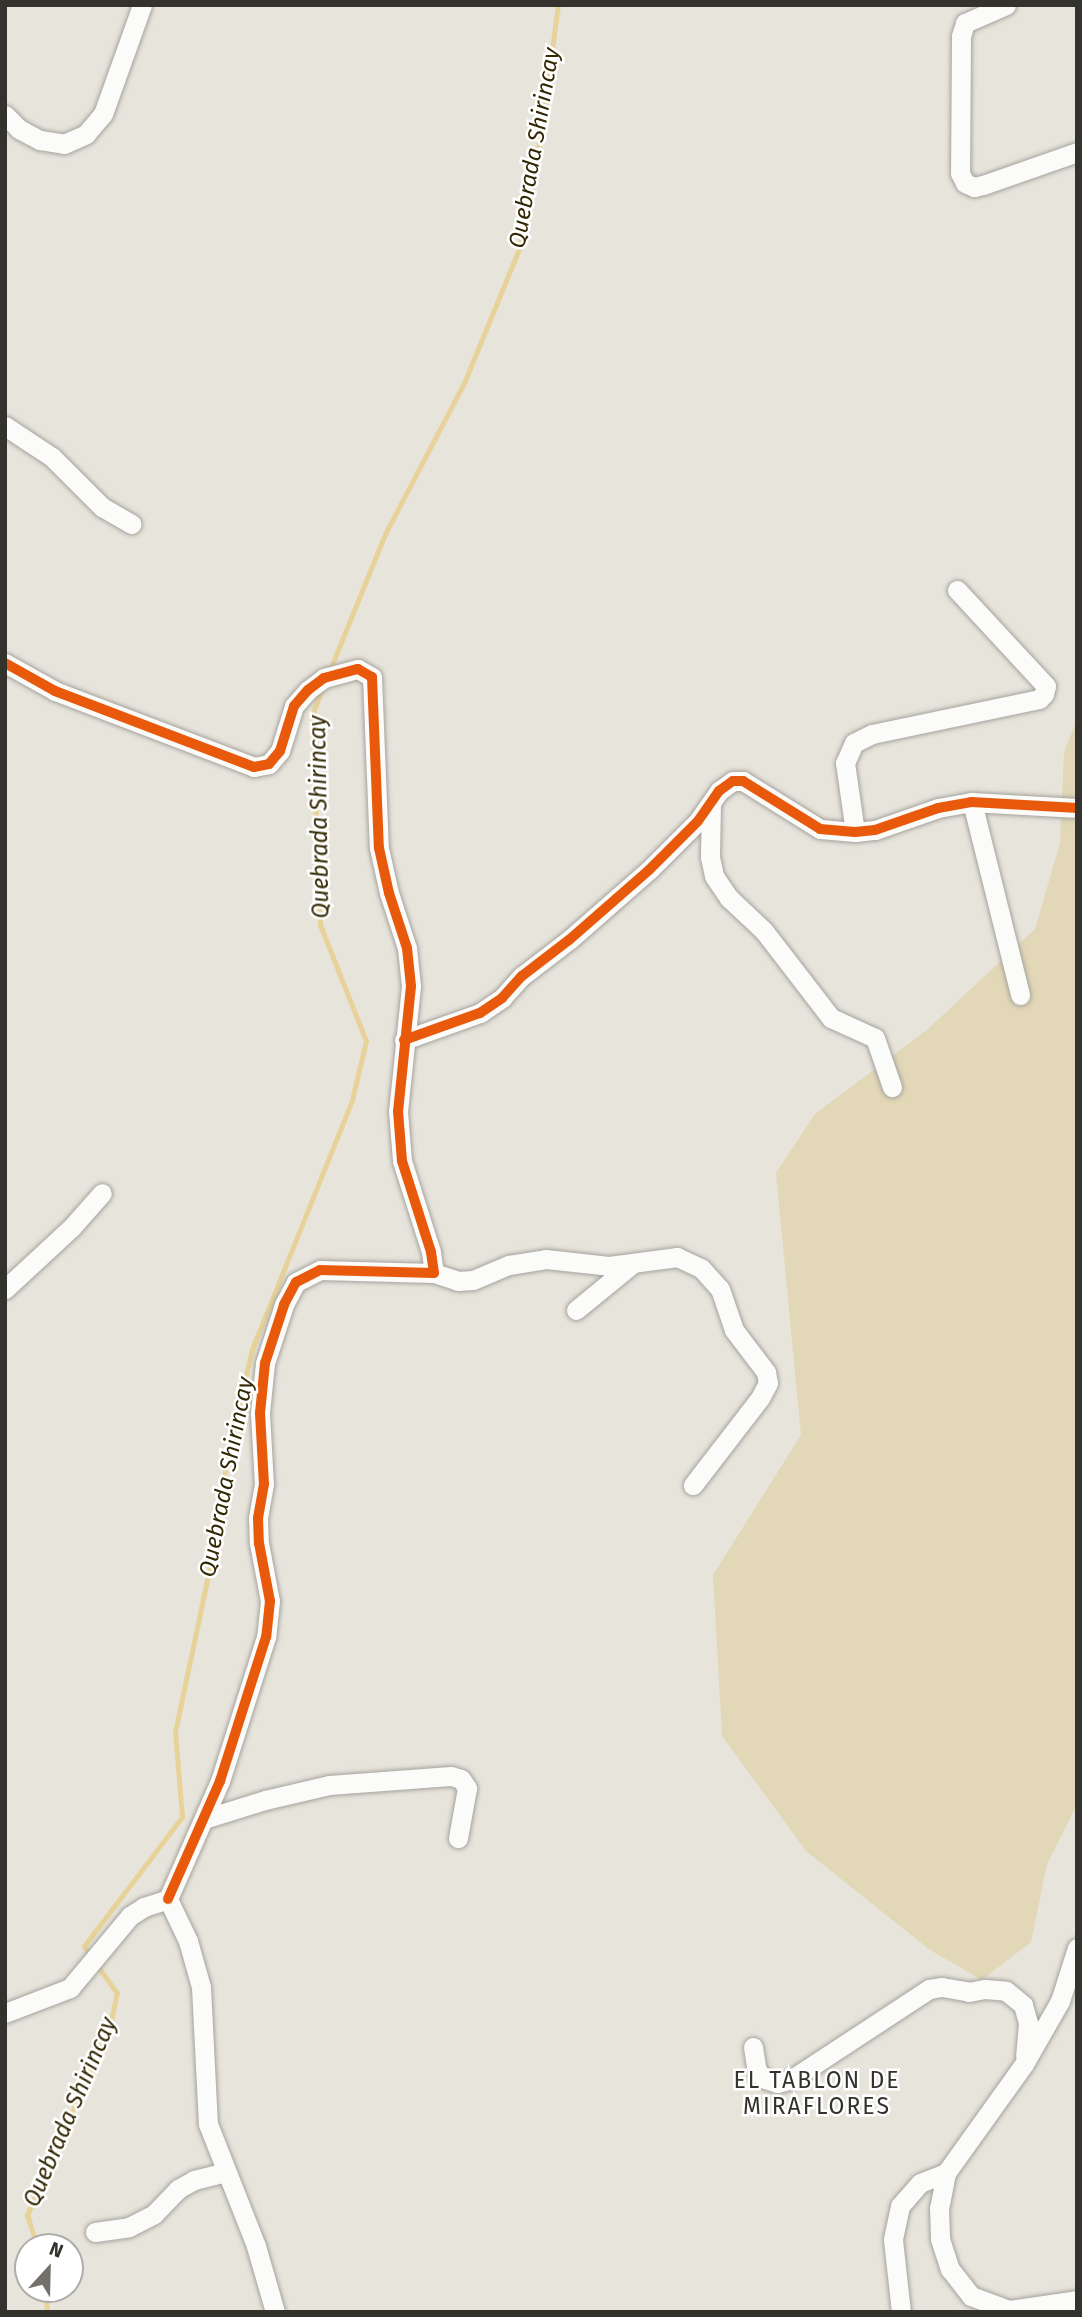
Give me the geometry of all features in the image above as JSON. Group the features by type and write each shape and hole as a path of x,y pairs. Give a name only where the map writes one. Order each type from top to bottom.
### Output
{"street":[{"path":"5,116 40,141 64,144 86,134 103,114 142,5"},
{"path":"1006,5 965,23 961,36 960,173 965,183 974,187 983,186 1077,152"},
{"path":"5,426 52,457 102,507 131,524"},
{"path":"855,832 845,763 854,743 872,734 1038,699 1044,694 1046,686 957,590"},
{"path":"5,663 55,691 254,767 269,764 280,751 294,706 324,678 358,668 372,677 379,848 388,892 407,948 411,986 398,1111 402,1161 431,1252 434,1273"},
{"path":"404,1040 480,1013 502,998 522,976 569,940 649,870 733,781 743,781 820,829 855,832 875,830 938,808 972,802 1077,808"},
{"path":"972,802 1020,995"},
{"path":"711,803 710,857 714,876 729,898 764,931 824,1011 841,1024 869,1032 875,1038 892,1087"},
{"path":"5,1289 72,1227 102,1193"},
{"path":"275,2312 256,2246 208,2124 201,1987 188,1941 169,1899 204,1819 253,1685 266,1637 270,1601 259,1543 258,1518 264,1484 260,1413 265,1363 284,1305 296,1282 320,1270 434,1273 458,1281 473,1280 527,1260 609,1266 677,1257 701,1268 720,1289 734,1331 766,1372 768,1383 760,1398 693,1485"},
{"path":"576,1310 633,1263"},
{"path":"204,1819 265,1800 329,1785 451,1776 461,1779 467,1788 458,1838"},
{"path":"5,2013 69,1988 115,1933 144,1907 169,1899"},
{"path":"1077,1948 1060,2001 1024,2064 946,2173 939,2208 940,2239 950,2269 971,2296 1009,2309 1077,2300"},
{"path":"753,2047 757,2071 765,2079 777,2083 792,2079 929,1989 942,1987 969,1992 985,1989 1006,1991 1023,2006 1028,2023 1024,2064"},
{"path":"95,2232 129,2227 154,2214 186,2185 226,2172"},
{"path":"901,2312 893,2239 900,2206 920,2183 946,2173"}],"shaded area":[{"path":"1077,719 1077,1805 1047,1864 1031,1942 982,1980 930,1950 806,1851 722,1736 713,1575 801,1435 776,1173 815,1114 928,1029 1035,929 1060,843 1064,752"}],"waterway":[{"name":"Quebrada Shirincay","path":"329,672 385,534 464,383 519,249 540,138 558,5"},
{"name":"Quebrada Shirincay","path":"91,1957 84,1946 182,1817 175,1732 212,1556 228,1452 252,1349 352,1100 366,1041 320,925 312,715 323,687"},
{"name":"Quebrada Shirincay","path":"33,2233 27,2215 110,2025 117,1993 97,1965"},
{"name":"Quebrada Shirincay","path":"46,2303 47,2312"}],"cycle path":[{"path":"5,663 55,691 254,767 269,764 280,751 294,706 308,690 324,678 358,669 372,677 379,848 389,893 407,948 411,986 398,1111 402,1161 431,1252 434,1273 320,1270 296,1282 284,1305 265,1363 260,1413 264,1484 258,1518 259,1543 270,1601 266,1637 220,1781 168,1899"},
{"path":"404,1040 480,1013 502,998 522,976 569,940 649,870 698,821 719,791 733,781 743,781 820,829 855,832 875,830 938,808 972,802 1077,808"}],"district":[{"name":"EL TABLON DE MIRAFLORES","path":"817,2093"}]}
